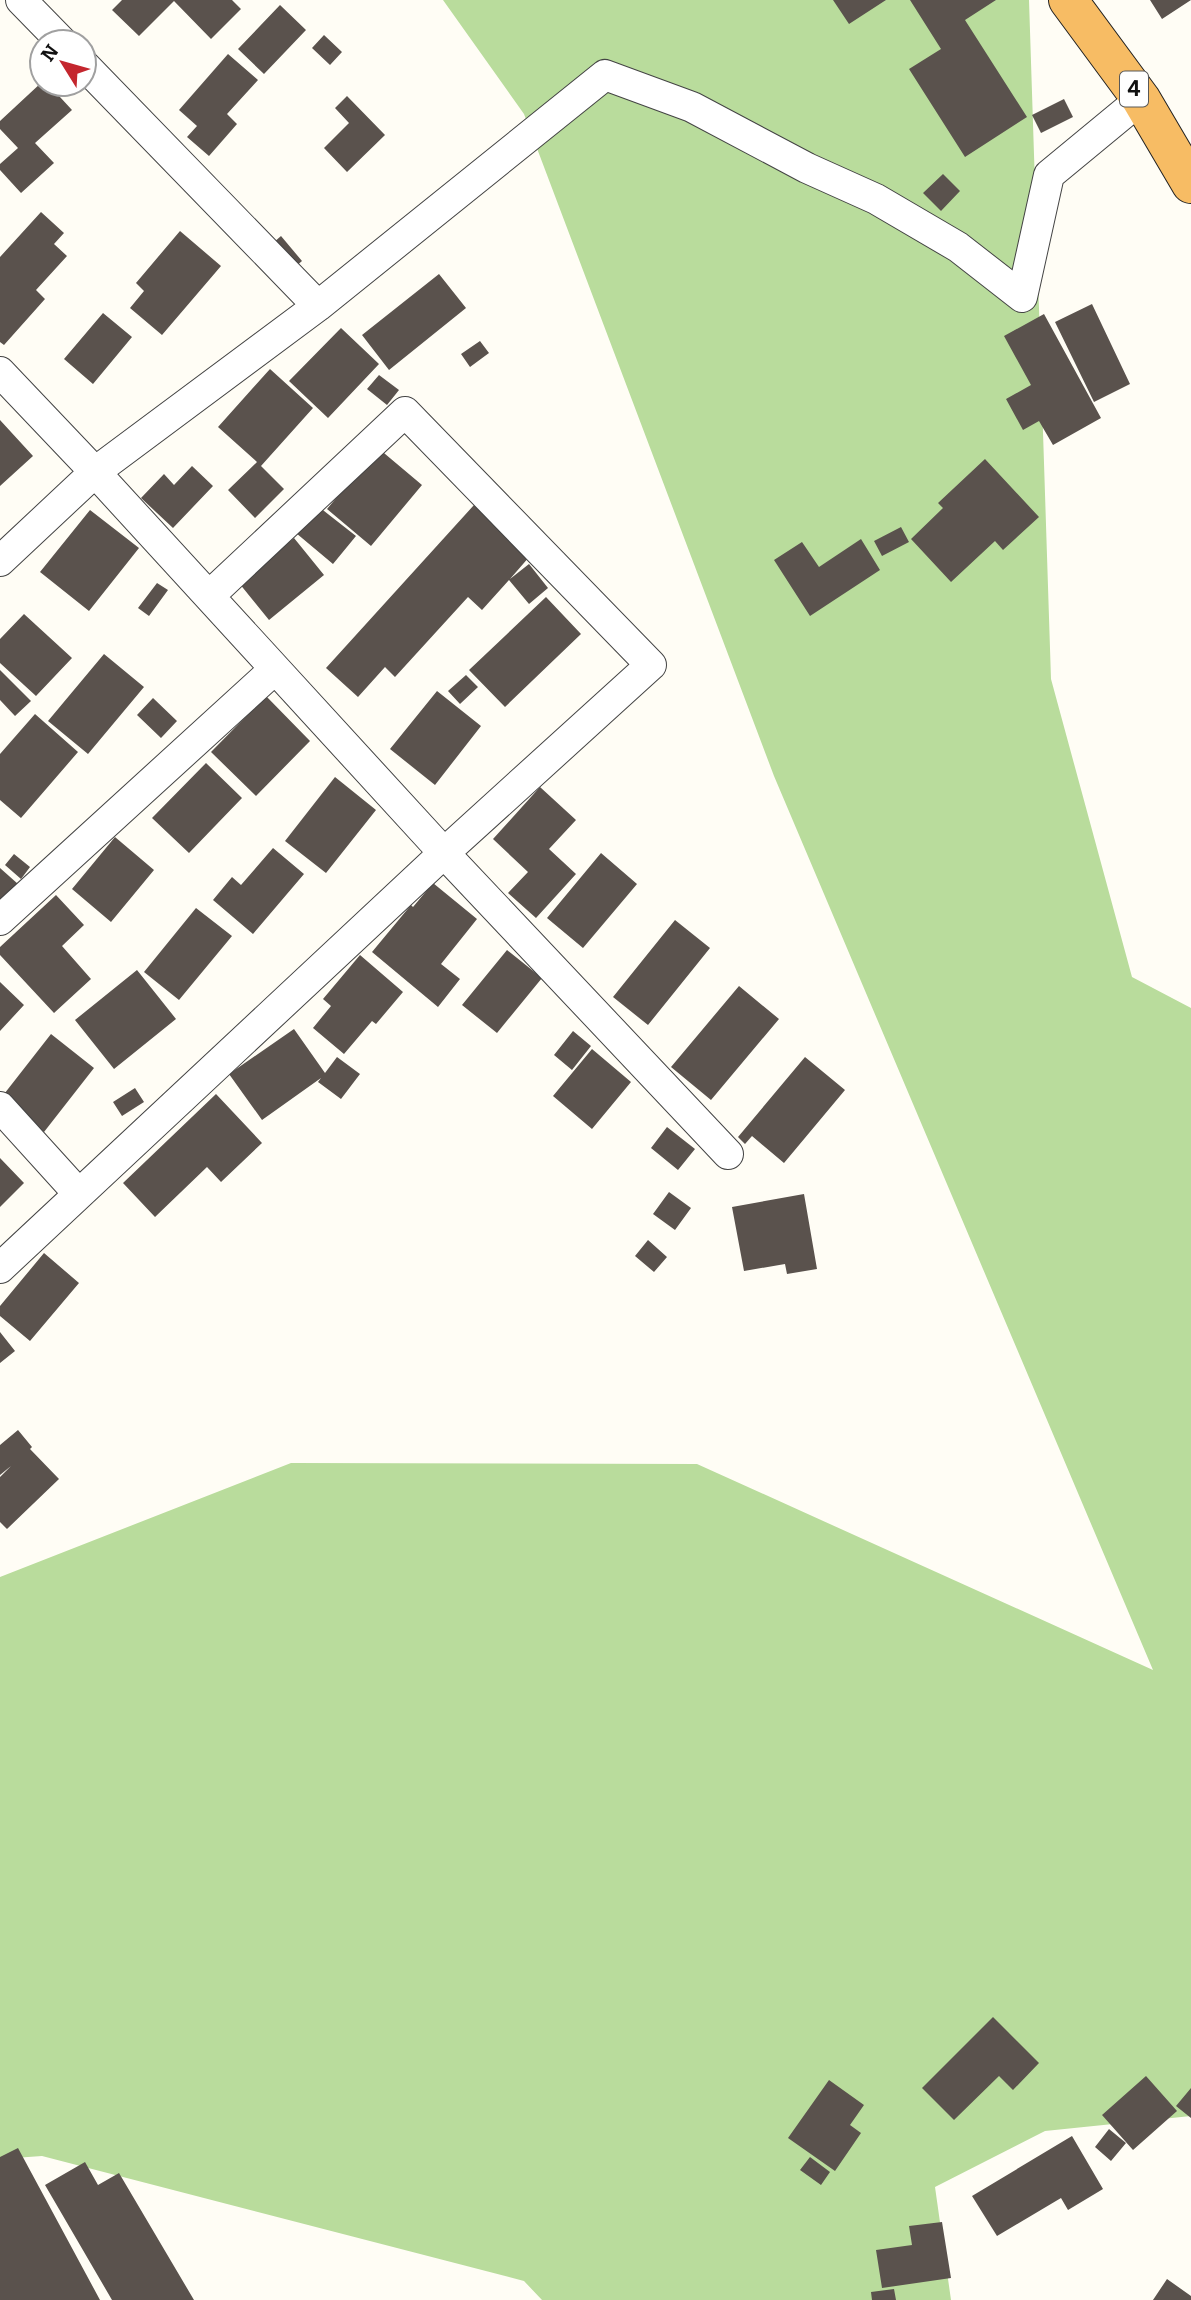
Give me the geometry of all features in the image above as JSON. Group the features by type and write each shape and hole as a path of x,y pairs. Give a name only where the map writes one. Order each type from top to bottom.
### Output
{"highway":[{"name":"4","path":"1068,0 1141,99 1191,184"}],"street":[{"path":"21,0 48,28"},
{"path":"0,561 95,472 318,306 605,75 692,107 807,168 876,199 958,247 1022,297 1049,175 1141,99"},
{"path":"98,79 318,306"},
{"path":"0,372 444,853 728,1154"},
{"path":"0,1268 444,853 651,665 404,412 209,596"},
{"path":"0,920 275,669"},
{"path":"0,1107 78,1193"}],"green space":[{"path":"443,0 1029,0 1051,679 1132,977 1191,1008 1191,2116 1045,2131 935,2187 951,2300 542,2300 524,2281 42,2156 0,2159 0,1577 291,1463 697,1464 1153,1670 774,776 524,114"}],"building":[{"path":"122,0 232,0 241,9 211,39 174,1 139,36 112,10"},
{"path":"833,0 886,0 849,24"},
{"path":"910,0 996,0 965,20 1027,117 965,157 909,69 941,49"},
{"path":"1150,0 1191,0 1162,19"},
{"path":"280,5 306,30 264,74 238,49"},
{"path":"324,35 342,52 330,65 312,48"},
{"path":"228,54 258,80 227,114 237,124 209,156 187,137 197,126 179,110"},
{"path":"28,95 28,98 61,98 72,110 35,143 54,163 21,193 0,170 0,164 18,148 0,129 0,121"},
{"path":"347,96 385,135 347,172 324,148 349,123 335,108"},
{"path":"1064,99 1073,117 1041,133 1032,115"},
{"path":"943,174 960,191 941,211 923,193"},
{"path":"41,212 64,233 54,244 67,256 36,290 45,299 4,345 0,342 0,257"},
{"path":"180,231 221,266 162,335 130,308 144,291 136,283"},
{"path":"281,236 302,261 287,274 265,250"},
{"path":"439,274 466,308 389,370 362,335"},
{"path":"1092,304 1130,384 1094,402 1055,322"},
{"path":"103,313 132,337 93,384 64,359"},
{"path":"1044,314 1101,418 1053,445 1039,421 1023,430 1006,399 1031,385 1004,336"},
{"path":"341,328 379,364 328,418 289,381"},
{"path":"480,341 489,353 470,367 461,354"},
{"path":"270,369 313,408 261,466 284,489 255,518 228,490 257,462 218,427"},
{"path":"379,375 399,390 387,405 367,389"},
{"path":"0,420 33,456 0,486"},
{"path":"378,448 422,485 371,546 327,509"},
{"path":"985,459 1039,517 1003,550 995,541 951,582 911,539 943,508 938,503"},
{"path":"192,466 213,486 173,528 141,498 164,474 174,485"},
{"path":"474,505 530,556 510,579 529,564 548,588 529,604 509,580 482,610 468,597 395,677 385,667 358,697 326,668"},
{"path":"319,507 356,536 333,564 296,533"},
{"path":"90,510 139,548 89,611 40,572"},
{"path":"901,527 909,542 882,556 874,541"},
{"path":"294,538 324,575 269,620 239,583"},
{"path":"861,539 880,570 810,616 774,560 802,542 819,567"},
{"path":"157,583 168,590 149,616 138,608"},
{"path":"546,597 581,634 505,707 469,670"},
{"path":"24,614 72,658 36,696 0,663 0,639"},
{"path":"104,654 144,687 88,754 48,721"},
{"path":"0,670 31,701 15,716 0,700"},
{"path":"466,675 478,687 460,704 448,691"},
{"path":"437,691 481,726 435,785 390,749"},
{"path":"266,696 310,741 256,796 211,752"},
{"path":"153,698 177,721 161,738 137,715"},
{"path":"35,714 78,752 21,818 0,800 0,754"},
{"path":"206,763 242,798 189,853 152,818"},
{"path":"335,777 376,810 326,873 285,841"},
{"path":"540,787 576,820 549,849 576,874 536,918 508,893 528,872 493,839"},
{"path":"115,837 154,870 111,922 72,889"},
{"path":"273,848 304,874 253,934 213,900 232,877 241,885"},
{"path":"601,853 637,884 583,948 547,918"},
{"path":"14,854 30,867 21,879 5,865"},
{"path":"0,868 18,884 0,904"},
{"path":"433,883 477,919 441,964 460,979 438,1007 372,952"},
{"path":"56,895 84,925 62,946 91,979 54,1013 0,955 0,947"},
{"path":"196,908 232,936 179,1000 144,972"},
{"path":"675,920 710,948 648,1025 613,997"},
{"path":"507,950 542,978 497,1033 462,1005"},
{"path":"360,955 403,992 376,1024 372,1021 344,1054 313,1028 331,1006 323,999"},
{"path":"137,970 176,1019 114,1069 75,1020"},
{"path":"0,982 24,1005 0,1031"},
{"path":"739,986 779,1019 711,1100 671,1067"},
{"path":"294,1029 325,1073 337,1057 360,1074 341,1099 318,1082 321,1078 262,1120 229,1074"},
{"path":"573,1031 591,1046 572,1070 554,1055"},
{"path":"51,1034 94,1068 44,1132 1,1098"},
{"path":"592,1049 631,1082 592,1129 553,1096"},
{"path":"805,1057 845,1090 784,1163 752,1136 745,1144 738,1137"},
{"path":"135,1088 144,1102 122,1116 113,1102"},
{"path":"216,1094 262,1143 221,1182 207,1167 155,1217 123,1183"},
{"path":"667,1127 695,1149 678,1170 651,1148"},
{"path":"0,1158 24,1183 0,1207"},
{"path":"669,1192 691,1208 675,1230 653,1214"},
{"path":"804,1194 817,1269 787,1274 785,1264 744,1271 732,1207"},
{"path":"648,1240 667,1257 654,1272 635,1256"},
{"path":"44,1253 79,1283 30,1341 0,1316 0,1306"},
{"path":"0,1332 15,1351 0,1363"},
{"path":"18,1430 32,1447 30,1449 59,1479 7,1529 0,1522 0,1477 11,1466 0,1475 0,1445"},
{"path":"993,2017 1039,2063 1013,2090 999,2076 954,2120 922,2088"},
{"path":"1146,2076 1177,2111 1133,2150 1102,2115"},
{"path":"829,2080 864,2105 850,2125 861,2133 835,2171 788,2138"},
{"path":"1191,2088 1191,2118 1176,2106"},
{"path":"1109,2129 1126,2143 1111,2161 1095,2147"},
{"path":"1072,2136 1103,2189 1068,2210 1061,2198 997,2236 972,2196"},
{"path":"18,2148 100,2300 0,2300 0,2157"},
{"path":"810,2157 830,2172 821,2185 800,2170"},
{"path":"85,2162 98,2185 119,2173 194,2300 112,2300 45,2185"},
{"path":"942,2222 951,2278 882,2288 876,2250 912,2245 909,2226"},
{"path":"1167,2279 1191,2296 1191,2300 1153,2300"},
{"path":"894,2289 896,2300 872,2300 871,2292"}]}
